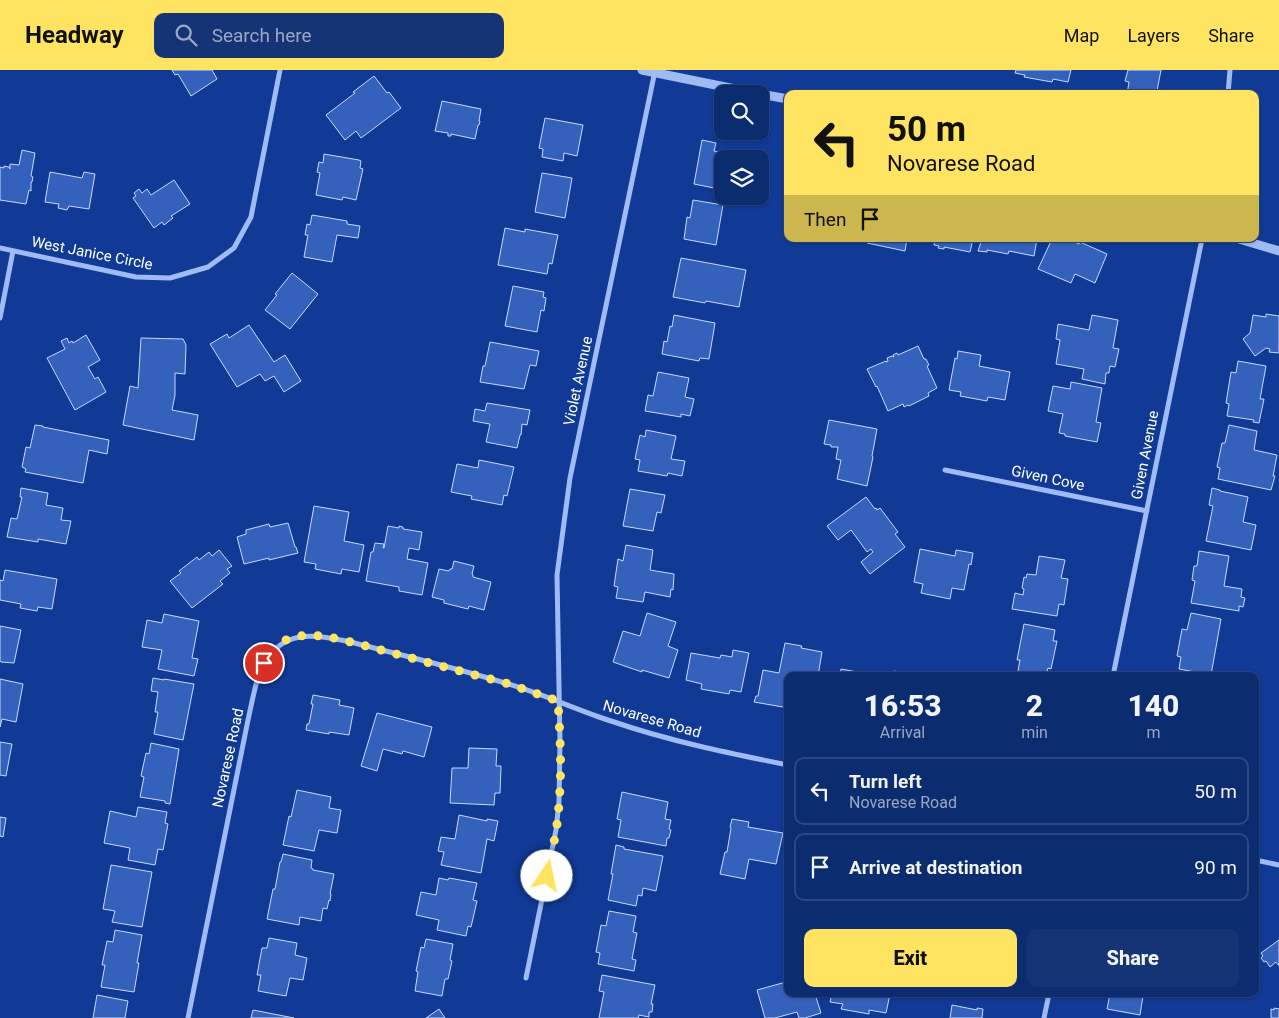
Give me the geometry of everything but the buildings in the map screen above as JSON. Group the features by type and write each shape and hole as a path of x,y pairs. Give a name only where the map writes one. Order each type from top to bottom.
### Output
{"street":[{"name":"West Janice Circle","path":"0,248 136,277 170,278 208,267 234,248 251,217 280,70"},
{"path":"642,70 655,71 719,85"},
{"path":"1228,90 1230,70"},
{"name":"Violet Avenue","path":"526,978 556,830 559,802 560,743 557,575 570,478 655,71"},
{"path":"769,96 784,98"},
{"name":"Given Avenue","path":"1114,672 1201,242"},
{"path":"1249,242 1279,251"},
{"path":"0,318 13,251"},
{"name":"Given Cove","path":"945,470 1146,511"},
{"name":"Novarese Road","path":"188,1018 258,676 272,652 282,643 309,635 351,642 509,684 611,721 663,737 784,764"},
{"path":"1259,861 1279,865"},
{"path":"1044,1018 1048,997"}],"route":[{"path":"264,663 282,643 309,635 329,637 509,684 558,701 560,743 559,802 556,830 547,876"}]}
